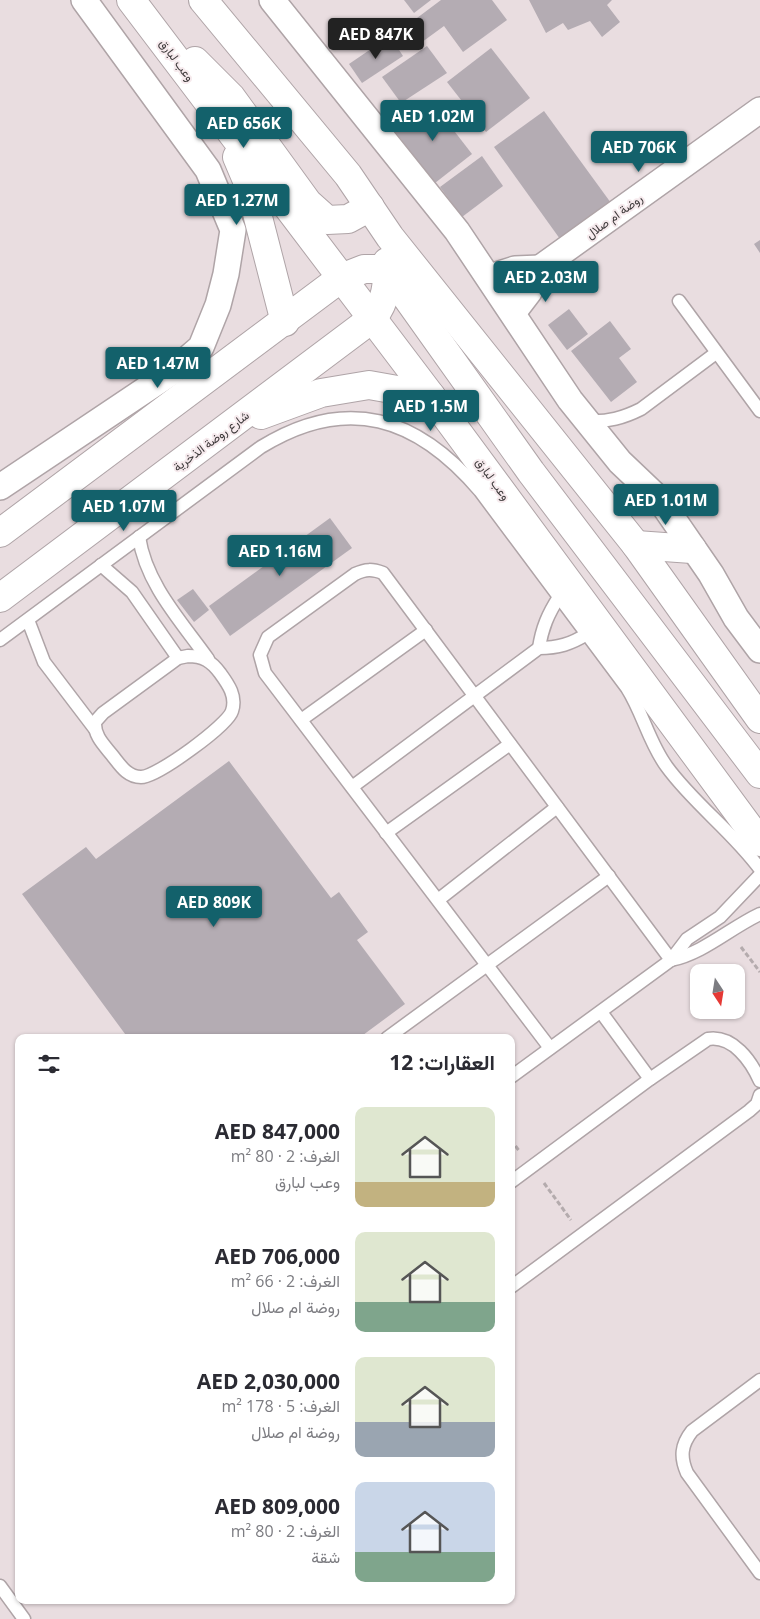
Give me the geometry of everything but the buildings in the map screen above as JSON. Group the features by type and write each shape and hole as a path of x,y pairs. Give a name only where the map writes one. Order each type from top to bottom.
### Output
{"street":[{"path":"0,487 172,372 201,347 218,304 226,274 233,230 208,170 84,0"},
{"path":"133,0 231,97 308,203 327,220 348,219 370,207"},
{"name":"وعب لبارق","path":"133,0 373,318 760,842"},
{"path":"204,0 348,175 386,230 636,545 760,719"},
{"path":"272,0 457,231 490,277 570,400 620,462 660,500 760,650"},
{"name":"روضة ام صلال","path":"540,268 760,110"},
{"path":"221,119 251,190 285,322"},
{"path":"373,318 382,306 387,274 386,230"},
{"path":"490,277 514,269 540,268 529,292 513,313"},
{"path":"0,533 285,322 341,278 364,269 379,269 387,274 400,288 537,480 760,774"},
{"name":"شارع روضة الذخرية","path":"0,598 373,318"},
{"path":"223,432 271,410 321,392 369,385 431,396"},
{"path":"636,545 692,549"}],"lane":[{"path":"679,301 760,411"},
{"path":"588,421 602,422 629,415 641,409 716,353"},
{"path":"0,640 261,447 281,435 303,426 326,420 349,418 373,420 396,426 417,435 437,448 461,468 587,634 635,701 657,753 668,768 698,804 742,845 760,868"},
{"path":"139,537 141,551 152,580 208,660 215,666 232,692 234,701 228,719 151,775 133,776 126,772 96,735 96,722 103,713 178,658 198,656 208,660"},
{"path":"101,565 132,592 178,658"},
{"path":"550,1048 265,673 260,655 268,637 355,574 374,570 383,573 671,960"},
{"path":"539,648 541,630 549,612 559,597"},
{"path":"28,620 44,662 95,729"},
{"path":"301,720 426,630"},
{"path":"352,787 476,697 539,648 556,648 572,643 587,634"},
{"path":"386,833 510,744"},
{"path":"438,900 557,807"},
{"path":"515,1074 671,960 687,940 720,917 760,874"},
{"path":"392,1034 609,876"},
{"path":"671,960 697,952 729,930 760,914"},
{"path":"720,917 729,930"},
{"path":"600,1012 650,1079"},
{"path":"515,1179 700,1044 716,1038 732,1043 756,1073 760,1081"},
{"path":"515,1284 748,1111 757,1104 760,1095"},
{"path":"760,1380 692,1431 686,1438 682,1456 687,1473 760,1573"},
{"path":"0,1586 24,1619"}],"path":[{"path":"729,930 760,972"},
{"path":"515,1145 582,1235"}]}
